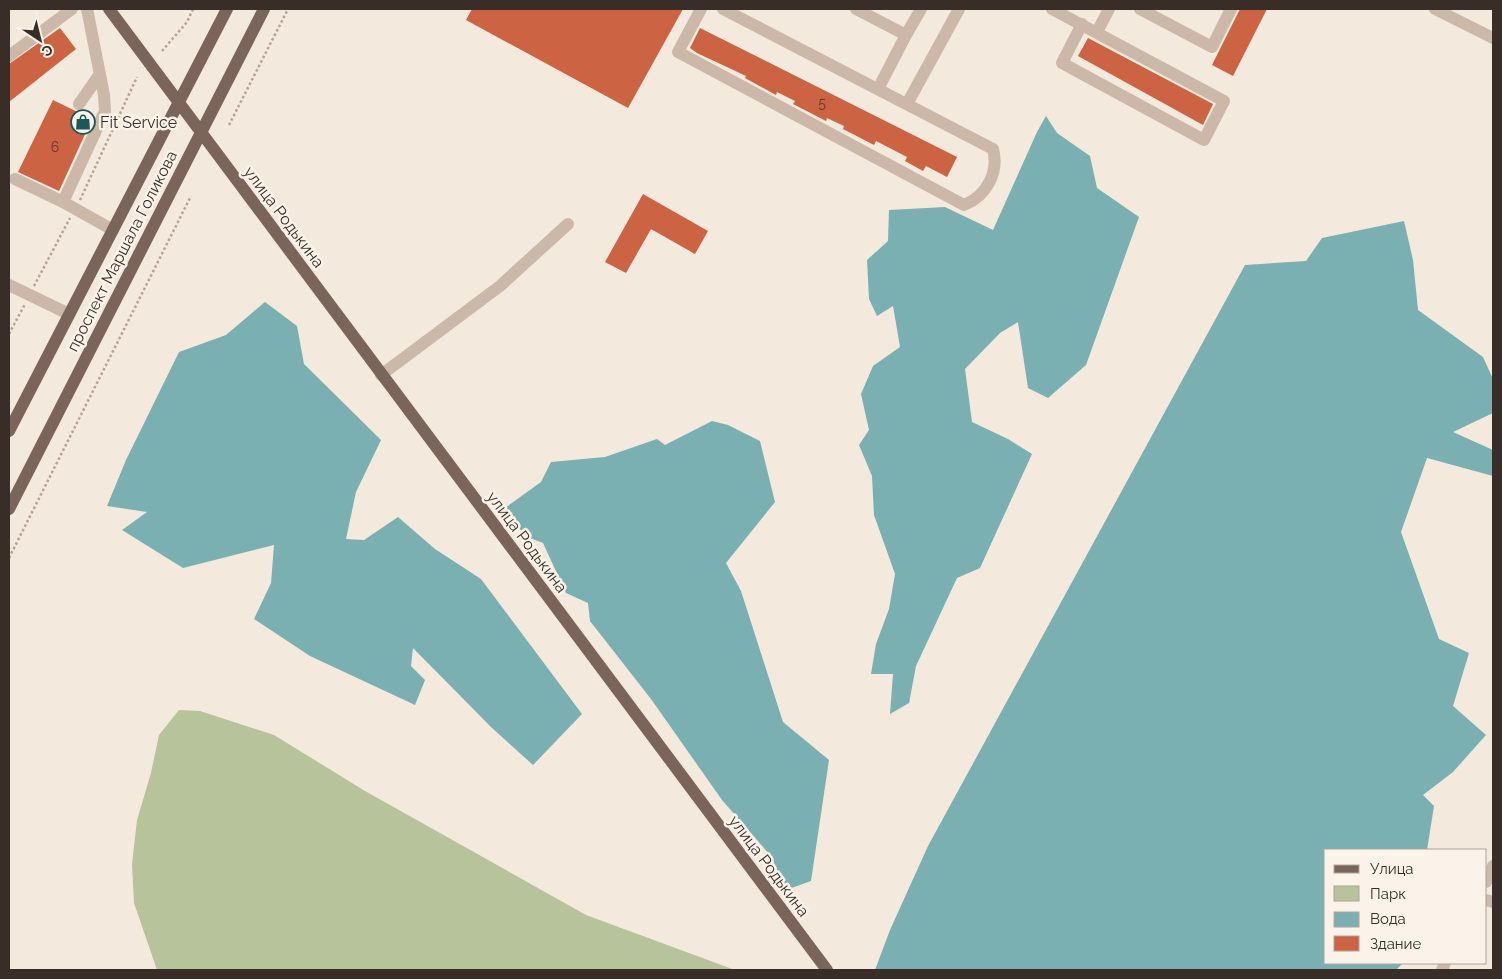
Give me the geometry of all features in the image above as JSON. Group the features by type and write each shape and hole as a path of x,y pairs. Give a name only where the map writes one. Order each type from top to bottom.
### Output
{"main road":[{"path":"109,9 179,104"},
{"name":"проспект Маршала Голикова","path":"9,432 227,9"},
{"name":"проспект Маршала Голикова","path":"9,509 264,9"},
{"name":"улица Родькина","path":"179,104 827,970"}],"street":[{"path":"9,56 72,9"},
{"path":"62,202 106,103 88,9"},
{"path":"701,9 678,52 964,205 975,201 990,183 995,169 993,149 723,9"},
{"path":"856,9 906,35"},
{"path":"878,89 921,9"},
{"path":"907,104 959,9"},
{"path":"1052,9 1082,24 1224,100 1204,140 1062,63 1082,24"},
{"path":"1097,32 1109,9"},
{"path":"1140,9 1212,46 1231,9"},
{"path":"1435,9 1493,38"},
{"path":"79,104 100,74"},
{"path":"15,179 113,230"},
{"path":"381,375 500,286 568,224"},
{"path":"9,275 12,277 9,284 69,314"},
{"path":"1487,880 1493,866"}],"path":[{"path":"162,51 187,22 193,9"},
{"path":"229,125 288,9"},
{"path":"9,558 191,196"}],"green space":[{"path":"179,710 200,711 274,735 365,791 586,915 735,970 157,970 134,903 132,864 137,820 151,773 159,735"}],"water":[{"path":"1046,116 1057,133 1090,156 1097,188 1139,217 1086,365 1048,398 1028,388 1018,322 1000,333 965,369 972,422 1008,439 1032,454 980,568 957,578 916,666 909,703 890,714 893,674 871,674 876,644 889,609 895,574 874,515 872,476 859,445 869,430 861,394 873,366 900,347 893,306 877,316 869,299 867,260 888,241 889,210 945,207 993,230"},
{"path":"1404,221 1413,260 1418,310 1483,357 1493,379 1493,413 1453,432 1493,450 1493,476 1427,458 1401,532 1439,639 1469,653 1453,706 1486,735 1453,772 1423,795 1434,806 1427,849 1324,849 1324,964 1402,964 1396,970 875,970 890,930 928,846 1245,265 1306,261 1322,238"},
{"path":"265,302 297,326 304,364 381,440 356,492 346,539 364,540 398,517 435,549 481,579 582,714 533,765 491,727 413,648 411,666 425,680 415,705 310,656 254,619 271,583 274,545 183,568 122,530 147,512 107,506 126,460 179,352 226,335"},
{"path":"712,421 728,425 760,441 775,502 726,563 741,591 783,722 829,760 811,881 786,890 771,856 722,800 651,699 590,621 588,603 566,593 543,543 525,536 505,508 541,482 551,462 605,457 657,439 665,445"}],"building":[{"path":"472,9 683,9 628,108 466,20"},
{"path":"1240,9 1267,9 1233,76 1212,65"},
{"path":"60,28 76,49 9,102 9,64"},
{"path":"700,28 957,157 947,177 926,166 923,171 905,161 907,157 876,141 874,145 843,129 844,126 827,118 826,121 793,104 795,101 777,92 776,95 745,78 746,76 697,53 690,48"},
{"path":"1088,38 1213,104 1203,125 1078,56"},
{"path":"53,100 92,119 59,191 18,172"},
{"path":"643,194 708,231 695,254 651,229 626,273 605,262"}],"place":[{"name":"Fit Service","path":"83,122"}]}
